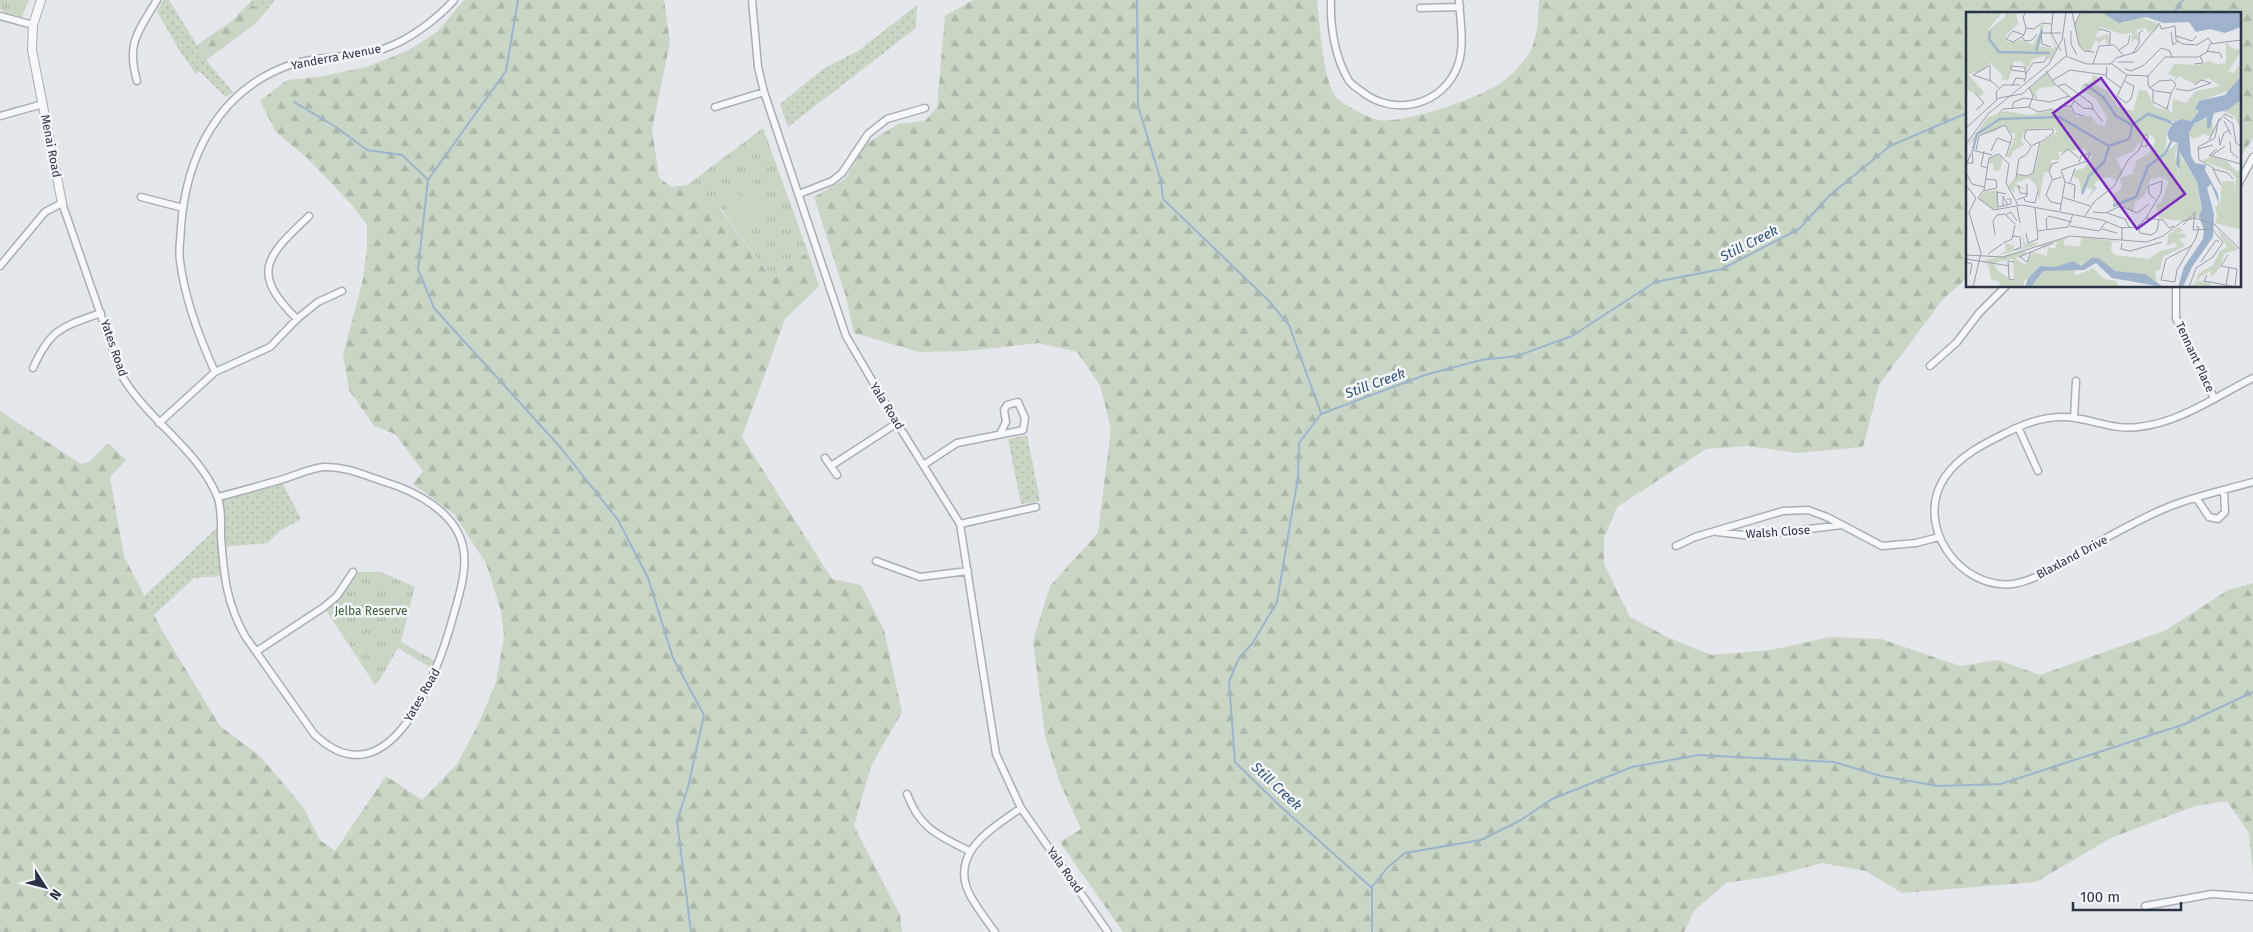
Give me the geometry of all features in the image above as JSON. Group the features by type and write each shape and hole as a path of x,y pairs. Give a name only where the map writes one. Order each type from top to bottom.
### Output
{"street":[{"name":"Menai Road","path":"41,0 33,25 32,50 62,202"},
{"path":"137,81 132,62 135,37 158,0"},
{"name":"Yanderra Avenue","path":"215,372 195,326 179,260 183,208 194,161 202,140 235,99 260,81 286,67 319,58 384,49 424,27 454,0"},
{"name":"Yala Road","path":"752,0 758,67 764,92 846,336 897,423 960,524 996,754 1021,808 1108,932"},
{"path":"1331,0 1330,14 1336,54 1350,83 1367,96 1385,105 1408,106 1436,96 1451,81 1459,63 1461,44 1459,3 1420,8"},
{"path":"0,16 33,25"},
{"path":"714,107 764,92"},
{"path":"0,116 42,104"},
{"path":"799,194 832,180 842,172 868,134 887,119 925,108"},
{"path":"2240,181 2253,157"},
{"path":"141,197 183,208"},
{"path":"0,266 45,212 62,202"},
{"name":"Yates Road","path":"62,202 122,376 133,394 196,462 208,478 218,497 224,585 236,619 314,734 324,743 351,755 366,755 382,748 405,724 423,697 438,667 458,599 464,565 463,546 454,528 441,512 418,494 342,467 322,468 218,497"},
{"path":"297,319 278,301 268,279 271,258 283,240 308,216"},
{"path":"1930,366 1957,342 1979,314 2004,288"},
{"name":"Tennant Place","path":"2176,288 2176,318 2214,398"},
{"path":"159,423 215,372 270,347 297,319 318,302 342,291"},
{"path":"33,368 40,353 57,331 101,314"},
{"name":"Blaxland Drive","path":"2253,378 2155,425 2115,427 2074,418 2038,420 2018,427 1968,454 1954,466 1944,479 1936,498 1935,516 1939,537 1947,554 1972,575 1988,582 2014,584 2043,573 2166,507 2253,482"},
{"path":"2074,418 2076,381"},
{"path":"924,464 958,443 1023,430 1025,418 1018,402 1007,404 1004,410 1006,422 1000,434"},
{"path":"831,466 897,423"},
{"path":"2018,427 2038,471"},
{"path":"825,458 836,474"},
{"path":"2197,499 2208,517 2218,519 2225,512 2224,491"},
{"path":"960,524 1036,507"},
{"name":"Walsh Close","path":"1676,546 1713,531 1783,511 1808,510 1882,546 1916,543 1939,537"},
{"name":"Walsh Close","path":"1713,531 1752,536 1842,525"},
{"path":"876,562 920,577 968,571"},
{"path":"257,651 324,607 337,596 353,572"},
{"path":"907,794 913,811 920,822 931,831 969,851"},
{"path":"996,932 971,897 966,884 964,869 969,851 989,830 1021,808"},
{"path":"2145,906 2212,894 2253,897"}],"green space":[{"path":"0,0 29,0 22,17 6,14 0,9"},
{"path":"164,0 169,0 197,45 232,21 252,0 275,0 256,23 206,60 233,92 226,97 200,72 196,74 179,50 157,11"},
{"path":"464,0 664,0 670,42 652,129 659,177 671,187 687,185 707,212 717,205 772,279 808,252 819,286 785,319 742,437 832,579 861,585 884,630 902,712 871,766 854,826 900,915 902,932 0,932 0,411 81,464 89,462 108,443 126,460 110,477 124,556 163,632 220,726 260,756 303,807 320,840 335,851 386,776 422,800 457,764 478,725 496,682 504,637 501,611 486,563 454,514 413,484 423,471 395,434 374,426 349,390 343,355 363,279 367,249 367,225 352,205 307,158 276,132 260,101 287,80 318,77 367,67 407,51 437,32"},
{"path":"973,0 1317,0 1325,64 1331,88 1336,97 1369,117 1379,120 1391,120 1425,114 1444,108 1495,87 1508,78 1524,61 1533,45 1537,30 1539,0 2253,0 2253,138 2240,158 2240,12 1966,12 1966,279 1943,299 1879,385 1863,447 1798,453 1748,446 1706,449 1617,507 1604,538 1604,564 1630,617 1669,638 1712,655 1771,650 1830,637 1881,639 1960,666 1998,660 2040,675 2166,630 2228,590 2253,583 2253,876 2249,833 2227,801 2195,806 2111,838 2036,882 1902,893 1866,871 1822,863 1773,876 1726,883 1694,911 1684,932 1123,932 1060,842 1081,829 1059,781 1045,736 1033,641 1050,586 1098,533 1111,429 1100,385 1077,352 1039,343 967,351 919,352 854,333 846,297 814,197 845,179 866,144 898,124 925,121 937,107 945,16"},
{"path":"248,4 267,10 256,23 206,60 197,45 232,21"},
{"path":"917,5 916,28 788,127 780,104 823,69 858,51"},
{"path":"763,128 808,252 772,279 718,205 707,212 687,185"},
{"path":"752,181 771,207 758,217 739,191"},
{"path":"737,193 756,218 743,228 724,203"},
{"path":"776,225 791,246 782,252 767,232"},
{"path":"761,236 777,257 767,264 752,243"},
{"path":"1027,435 1040,501 1021,504 1008,439"},
{"path":"281,480 301,519 280,531 268,543 222,547 224,576 194,578 154,615 144,596 220,525 218,497"},
{"name":"Jelba Reserve","path":"353,572 381,572 415,587 401,642 440,664 436,671 398,648 375,685 324,607 337,596"}],"waterway":[{"path":"518,0 506,71 428,180 418,269 434,308 561,448 618,520 648,578 673,658 704,715 688,787 677,821 691,932"},
{"path":"1137,0 1138,106 1161,181 1163,199 1269,301 1289,325 1321,413"},
{"name":"Still Creek","path":"2174,12 2183,0"},
{"path":"294,102 336,127 367,150 402,155 427,179"},
{"name":"Still Creek","path":"1372,932 1372,888 1279,805 1235,762 1229,682 1239,658 1252,644 1277,602 1298,477 1299,443 1321,414 1425,375 1481,360 1517,356 1572,336 1655,282 1722,269 1799,229 1830,195 1890,146 1966,113"},
{"path":"1372,887 1387,868 1405,853 1481,840 1521,820 1552,799 1632,767 1699,755 1834,762 1881,776 1938,786 2001,784 2185,724 2253,692"}]}
